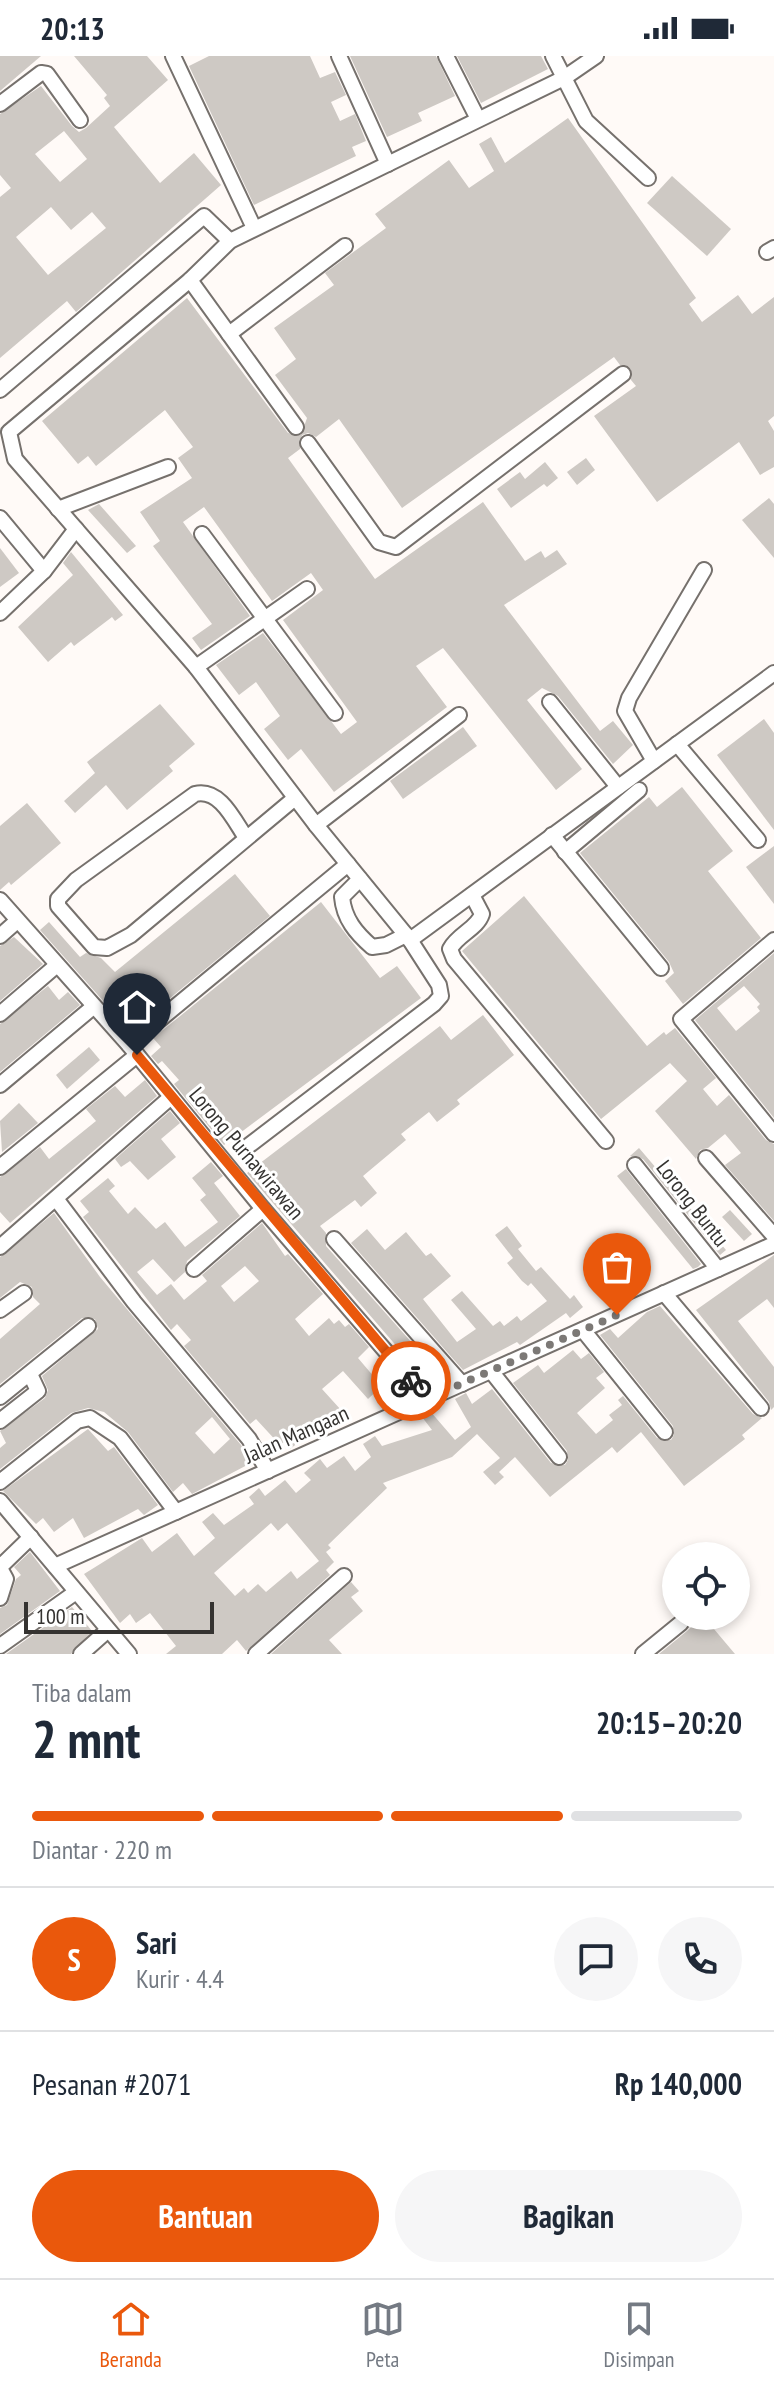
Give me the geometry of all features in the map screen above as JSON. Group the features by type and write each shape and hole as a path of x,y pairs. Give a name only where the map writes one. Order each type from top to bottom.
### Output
{"street":[{"path":"339,56 388,164"},
{"path":"446,56 478,119"},
{"path":"553,56 586,121 648,178"},
{"path":"243,1150 439,999 439,985 408,938 316,825 196,667 15,459 9,432 190,280 230,241 564,78 596,56"},
{"path":"175,57 254,228"},
{"path":"0,104 41,73 47,74 80,120"},
{"path":"0,390 204,216 230,241"},
{"path":"229,334 345,246"},
{"path":"190,280 296,427"},
{"path":"308,443 379,542 396,547 623,374"},
{"path":"58,509 168,467"},
{"path":"0,518 44,571"},
{"path":"0,613 44,571 76,529"},
{"path":"202,534 335,713"},
{"path":"654,761 625,711 704,570"},
{"path":"196,667 307,589"},
{"path":"360,879 342,897 347,918 357,935 372,947 408,938 472,895 774,673"},
{"path":"550,702 618,787"},
{"path":"316,825 459,715"},
{"path":"677,744 758,840"},
{"path":"565,852 639,790"},
{"path":"246,838 217,799 203,792 195,794 76,880 58,899 58,906 94,947 107,948 131,935 295,798"},
{"path":"552,835 661,968"},
{"path":"0,1167 241,951 348,864"},
{"path":"472,895 482,914 480,920 456,937 450,949 454,959 606,1141"},
{"name":"Lorong Purnawirawan","path":"0,900 133,1050 263,1209 427,1399"},
{"path":"0,936 17,921"},
{"path":"774,940 682,1015 683,1026 774,1134"},
{"path":"0,1014 57,965"},
{"path":"0,1085 93,1007"},
{"path":"0,1247 171,1097"},
{"path":"706,1158 773,1243"},
{"name":"Lorong Buntu","path":"635,1165 718,1269"},
{"path":"57,1200 134,1302 249,1439 268,1471"},
{"path":"194,1269 263,1209"},
{"path":"334,1239 462,1384"},
{"name":"Jalan Mangaan","path":"55,1566 583,1330 622,1320 664,1293 773,1243"},
{"path":"0,1310 24,1293"},
{"path":"664,1293 761,1408"},
{"path":"0,1397 88,1326"},
{"path":"583,1330 665,1432"},
{"path":"491,1371 559,1457"},
{"path":"0,1421 38,1391 30,1374"},
{"path":"0,1482 77,1421 90,1418 120,1438 176,1512"},
{"path":"0,1501 129,1654"},
{"path":"0,1598 6,1579 0,1568 31,1537"},
{"path":"256,1654 344,1576"},
{"path":"0,1646 76,1592"},
{"path":"81,1654 108,1630"},
{"path":"643,1654 672,1630"}],"building":[{"path":"0,56 41,56 0,91"},
{"path":"74,56 147,56 168,80 114,127 160,183 194,153 221,185 76,312 67,301 0,358 0,197 11,188 0,175 0,114 41,86 79,132 110,106 104,98 107,95","holes":["64,131 87,159 60,182 35,154","51,207 71,230 92,212 106,228 48,275 16,237"]},
{"path":"209,56 310,56 320,78 335,72 346,95 331,102 340,121 355,114 366,141 352,147 356,156 254,205 189,66"},
{"path":"350,56 436,56 455,96 418,113 422,121 387,137"},
{"path":"457,56 541,56 548,69 481,103"},
{"path":"568,118 696,298 689,304 702,322 738,295 752,314 774,297 774,416 768,421 774,431 774,467 760,475 739,442 657,502 594,416 636,386 631,380 631,369 620,365 614,357 402,508 339,419 316,437 308,433 302,435 300,449 288,458 375,579 483,502 525,561 541,551 545,558 557,550 567,564 504,605 600,731 613,721 633,745 613,764 558,696 542,688 527,700 582,769 556,790 443,648 416,666 447,707 334,792 301,749 288,760 264,729 280,716 256,682 239,695 216,665 263,633 341,734 357,722 283,620 323,590 311,573 272,601 204,507 183,522 250,616 201,650 192,638 212,624 153,546 160,541 140,512 192,478 178,458 193,447 165,410 96,466 88,456 78,464 42,421 187,298 288,433 301,435 307,418 275,375 296,359 274,328 334,285 325,273 386,228 375,214 449,160 469,188 494,171 479,144 491,137 505,163"},
{"path":"672,176 731,229 707,256 647,203"},
{"path":"586,458 595,470 577,485 567,472"},
{"path":"545,462 558,478 547,487 544,484 511,508 497,489 520,472 525,479"},
{"path":"769,498 774,504 774,558 742,520"},
{"path":"99,504 136,546 127,553 88,510"},
{"path":"0,548 19,573 0,587"},
{"path":"71,552 123,615 115,621 112,617 74,646 71,642 48,662 18,627 73,575 63,563"},
{"path":"160,704 195,744 169,766 173,771 127,810 106,785 75,813 64,801 95,773 87,762"},
{"path":"764,719 774,733 774,830 717,755"},
{"path":"463,727 477,746 403,799 390,781"},
{"path":"682,787 733,851 708,871 761,938 683,1004 665,981 674,973 669,962 580,853 649,797 657,807"},
{"path":"27,803 61,843 11,885 9,882 0,890 0,826"},
{"path":"774,846 774,904 746,867"},
{"path":"235,874 270,916 130,1031 40,930 49,922 80,957 86,953 101,958 115,972"},
{"path":"524,896 647,1046 664,1032 666,1035 675,1028 716,1078 703,1089 717,1106 729,1095 766,1140 774,1144 774,1221 725,1165 741,1153 725,1134 708,1148 700,1150 696,1159 655,1111 687,1081 670,1063 601,1119 462,951"},
{"path":"321,902 380,978 397,966 421,998 224,1145 174,1084 179,1080 162,1061 158,1064 151,1056 161,1047 153,1038"},
{"path":"14,937 43,964 0,1001 0,946"},
{"path":"774,953 774,1118 695,1020","holes":["744,986 760,1004 757,1007 760,1011 736,1031 717,1008"]},
{"path":"48,986 59,1000 68,992 80,1005 0,1072 0,1024"},
{"path":"483,1015 514,1055 457,1100 460,1104 437,1122 429,1112 401,1134 406,1140 363,1176 377,1193 361,1207 355,1200 320,1226 326,1233 326,1246 445,1380 431,1386 247,1173 440,1026 451,1040"},
{"path":"89,1047 100,1060 67,1089 56,1075"},
{"path":"145,1080 157,1096 10,1223 0,1212 0,1177 40,1147 49,1159 96,1121 86,1109 115,1086 125,1097"},
{"path":"19,1103 38,1123 2,1152 0,1121"},
{"path":"170,1111 180,1123 161,1139 176,1157 148,1180 130,1161 121,1167 115,1159"},
{"path":"639,1148 726,1250 720,1255 643,1159 630,1156"},
{"path":"211,1162 223,1176 214,1183 240,1216 187,1261 185,1272 174,1282 153,1259 137,1272 157,1295 171,1284 184,1300 207,1281 202,1275 262,1223 285,1256 288,1254 323,1294 295,1319 309,1336 329,1318 334,1324 339,1320 345,1327 349,1324 369,1347 358,1358 375,1378 386,1367 404,1388 397,1394 386,1382 368,1399 343,1371 322,1389 341,1410 290,1449 284,1442 280,1445 256,1419 250,1424 184,1346 191,1340 177,1324 171,1330 83,1217 89,1212 80,1201 108,1178 115,1186 109,1191 128,1214 135,1207 156,1229 165,1222 185,1247 218,1222 200,1200 206,1195 192,1178","holes":["245,1266 259,1281 234,1302 221,1286"]},
{"path":"626,1169 701,1264 698,1267 693,1269 617,1176"},
{"path":"730,1210 752,1234 744,1241 722,1217"},
{"path":"54,1213 100,1277 241,1445 251,1463 192,1494 183,1483 173,1492 128,1432 104,1412 88,1408 71,1413 0,1469 0,1448 6,1443 0,1431 45,1398 48,1390 42,1376 98,1329 95,1319 82,1318 0,1384 0,1339 40,1304 33,1297 32,1287 20,1282 0,1298 0,1257","holes":["212,1417 230,1439 214,1454 195,1433"]},
{"path":"507,1226 522,1246 518,1249 536,1271 541,1267 570,1299 574,1295 583,1307 570,1318 566,1313 520,1345 517,1342 463,1370 351,1243 367,1229 385,1250 406,1232 426,1256 431,1253 451,1276 423,1299 457,1342 476,1329 451,1300 462,1291 493,1326 500,1321 504,1326 517,1316 521,1321 547,1301 531,1283 528,1286 522,1281 507,1263 513,1258 495,1235"},
{"path":"774,1255 774,1308 767,1299 738,1321 774,1367 774,1407 771,1410 769,1402 696,1310"},
{"path":"660,1306 753,1414 762,1418 742,1435 745,1439 684,1486 641,1432 617,1453 612,1447 550,1497 515,1457 499,1472 504,1477 495,1485 483,1472 500,1458 477,1434 452,1457 383,1483 387,1488 328,1545 331,1548 326,1552 334,1562 326,1570 330,1575 246,1651 237,1640 222,1654 166,1654 176,1646 150,1613 136,1623 130,1614 120,1623 84,1574 142,1538 152,1552 177,1533 194,1556 215,1538 202,1522 213,1513 224,1525 254,1504 249,1497 259,1488 265,1496 285,1480 296,1493 311,1480 304,1473 320,1459 327,1468 344,1456 355,1471 371,1457 363,1444 375,1436 382,1446 432,1430 422,1417 430,1411 455,1440 471,1427 455,1399 466,1393 472,1404 492,1389 551,1463 565,1465 567,1451 513,1383 538,1365 544,1373 573,1350 581,1359 589,1353 604,1372 596,1378 605,1388 577,1413 596,1434 613,1420 609,1415 622,1405 618,1400 623,1396 657,1438 671,1440 673,1426 600,1335 610,1329 618,1338 647,1312","holes":["271,1523 278,1531 287,1523 319,1561 297,1579 291,1571 266,1592 258,1584 248,1593 244,1588 235,1596 214,1573"]},
{"path":"88,1429 108,1451 114,1447 158,1505 144,1515 138,1509 84,1538 73,1518 54,1532 43,1518 36,1524 3,1491"},
{"path":"30,1552 60,1591 0,1634 0,1608 7,1605 16,1579 21,1575 14,1567"},
{"path":"351,1582 359,1591 351,1597 363,1611 329,1640 342,1654 271,1654"},
{"path":"72,1607 92,1631 71,1654 6,1654"},
{"path":"715,1630 735,1654 659,1654 687,1631"}],"way so far":[{"path":"411,1381 427,1399 617,1315"}],"route":[{"path":"137,1055 263,1209 411,1381"}]}
